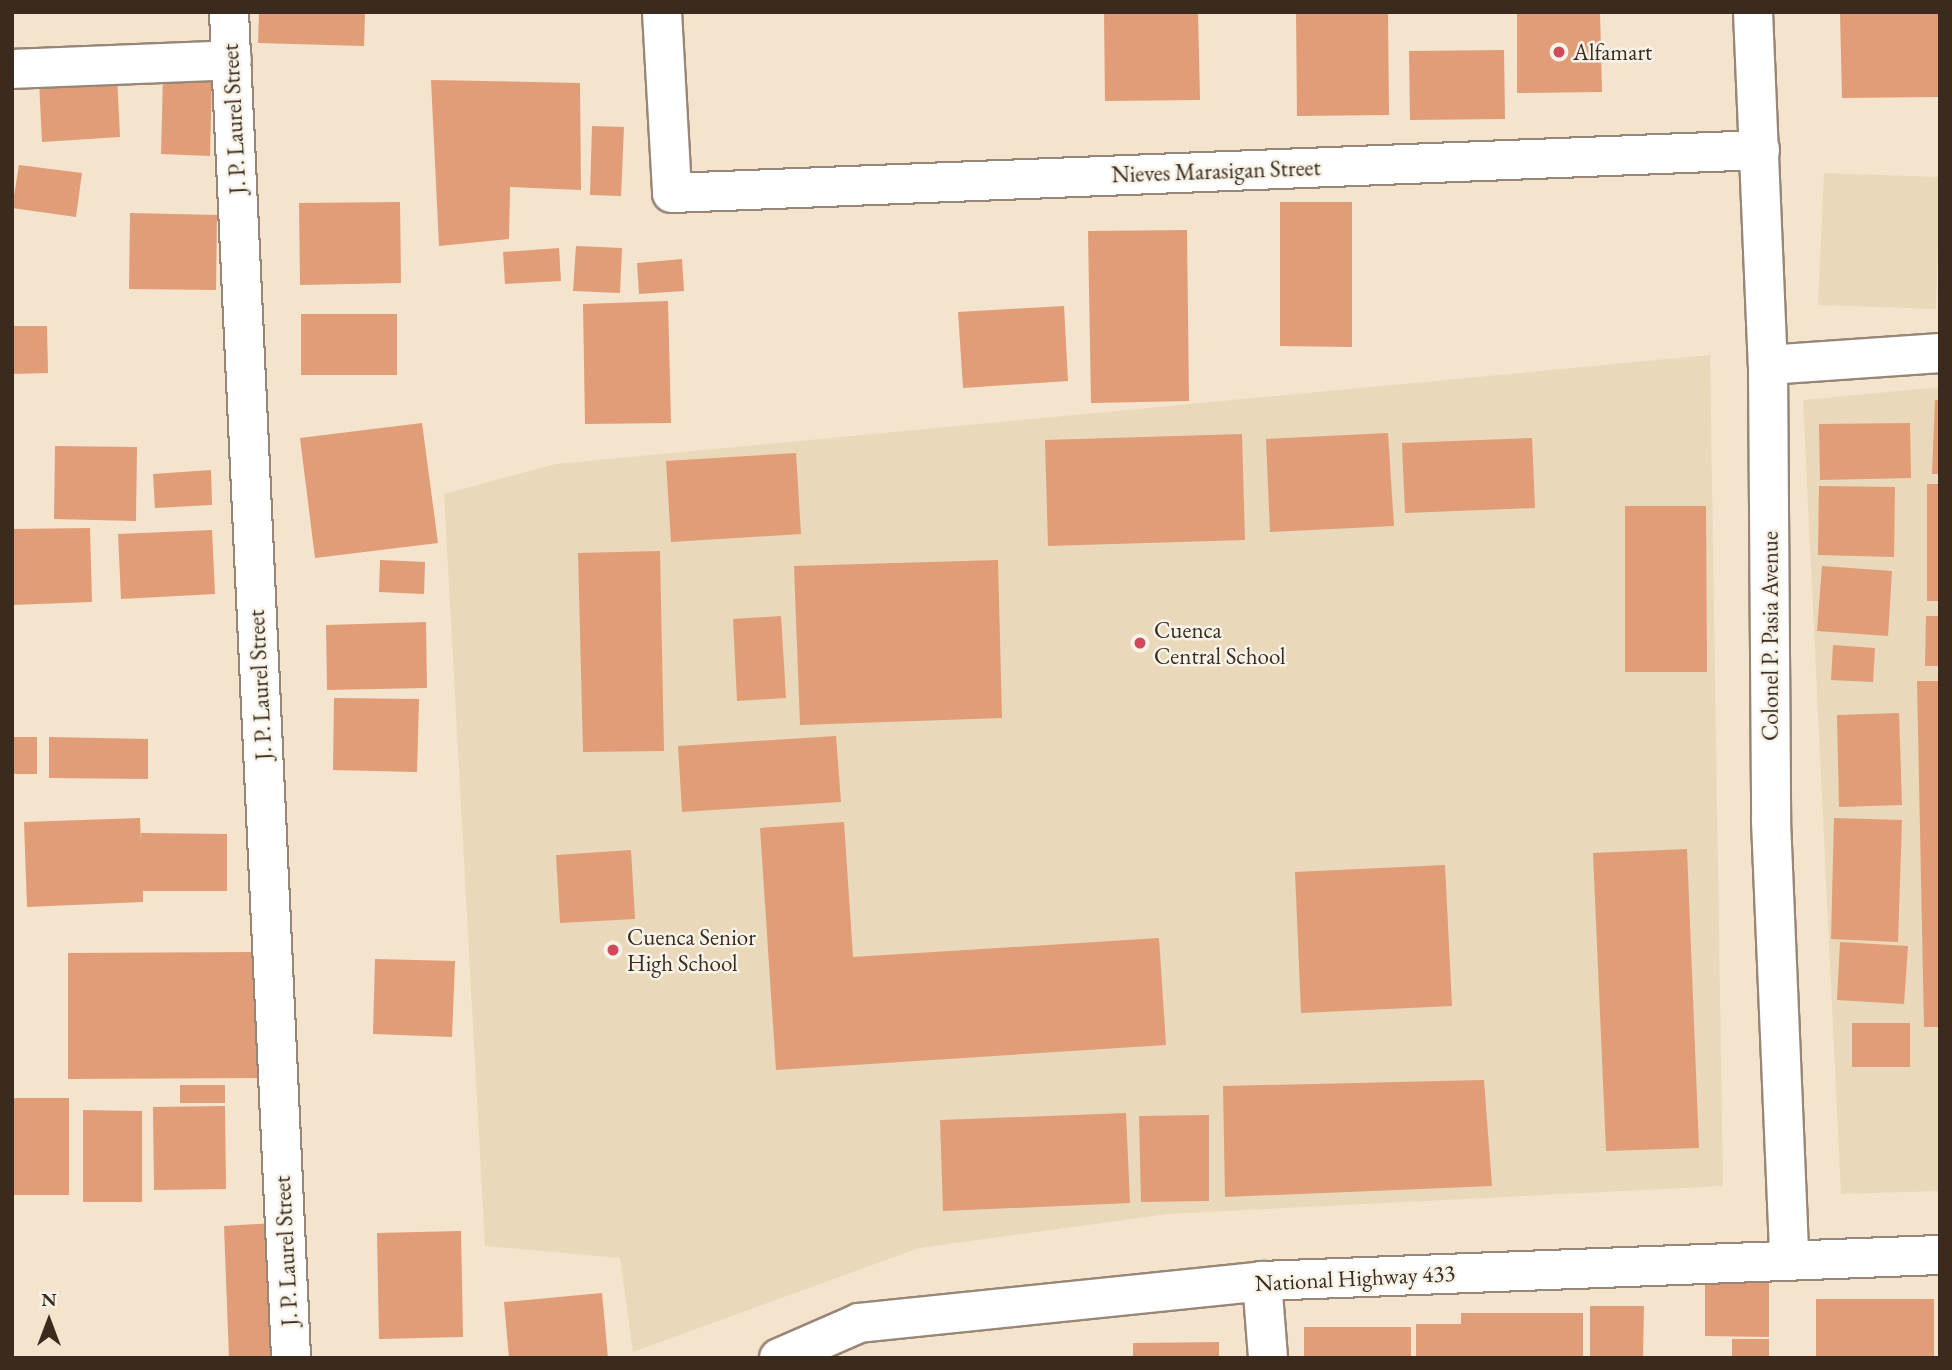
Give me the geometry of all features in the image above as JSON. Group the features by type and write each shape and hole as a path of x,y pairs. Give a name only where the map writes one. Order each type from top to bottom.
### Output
{"street":[{"name":"J. P. Laurel Street","path":"229,12 291,1358"},
{"name":"Nieves Marasigan Street","path":"662,12 672,193 1760,150"},
{"name":"Colonel P. Pasia Avenue","path":"1753,12 1768,365 1771,821 1788,1259"},
{"path":"12,69 232,60"},
{"path":"1768,365 1940,353"},
{"name":"National Highway 433","path":"779,1358 859,1323 1262,1282 1940,1255"},
{"path":"1262,1282 1268,1358"}],"shaded area":[{"path":"1824,173 1940,177 1936,309 1818,305"},
{"name":"Cuenca Central School","path":"1710,355 1723,1186 1168,1214 919,1248 633,1352 620,1258 485,1246 444,494 556,464"},
{"path":"1940,387 1940,1191 1841,1194 1803,400"}],"building":[{"path":"259,12 365,12 364,46 258,43"},
{"path":"1104,12 1198,12 1200,100 1105,101"},
{"path":"1296,12 1388,12 1389,115 1297,116"},
{"path":"1517,12 1600,12 1602,92 1517,93"},
{"path":"1840,12 1940,12 1940,97 1842,98"},
{"path":"1504,50 1505,119 1410,120 1409,51"},
{"path":"117,76 120,137 42,142 39,80"},
{"path":"163,76 212,77 210,156 161,154"},
{"path":"431,80 580,83 581,190 510,187 509,239 439,246"},
{"path":"592,126 624,127 621,196 590,195"},
{"path":"19,165 82,173 76,217 12,208"},
{"path":"400,202 401,283 300,285 299,203"},
{"path":"1280,202 1352,202 1352,347 1280,346"},
{"path":"130,213 217,215 216,290 129,289"},
{"path":"1187,230 1189,401 1091,403 1088,231"},
{"path":"576,246 622,248 620,293 573,291"},
{"path":"559,248 561,281 505,284 503,252"},
{"path":"682,259 684,291 639,294 637,263"},
{"path":"668,301 671,423 585,424 583,304"},
{"path":"1064,306 1068,381 963,388 958,312"},
{"path":"301,314 397,314 397,375 301,375"},
{"path":"12,326 47,326 48,373 12,374"},
{"path":"1935,400 1940,400 1940,474 1932,474"},
{"path":"422,423 438,543 315,558 300,438"},
{"path":"1910,423 1911,478 1820,480 1819,424"},
{"path":"1388,433 1394,526 1270,532 1266,439"},
{"path":"1242,434 1245,540 1048,546 1045,440"},
{"path":"1532,438 1535,508 1405,513 1402,443"},
{"path":"55,446 137,447 136,521 54,519"},
{"path":"796,453 801,534 671,542 666,461"},
{"path":"211,470 212,505 155,508 153,474"},
{"path":"1927,484 1940,484 1940,601 1927,601"},
{"path":"1819,486 1895,487 1894,557 1818,555"},
{"path":"1625,506 1706,506 1707,672 1625,672"},
{"path":"90,528 92,602 12,605 12,529"},
{"path":"212,530 215,594 121,599 118,534"},
{"path":"660,551 664,751 583,752 578,553"},
{"path":"380,560 425,562 424,594 379,592"},
{"path":"998,560 1002,718 800,725 794,566"},
{"path":"1822,566 1892,571 1888,636 1817,631"},
{"path":"781,616 786,698 737,701 733,619"},
{"path":"1926,616 1940,616 1940,666 1925,666"},
{"path":"426,622 427,688 327,690 326,625"},
{"path":"1833,645 1875,648 1873,682 1831,680"},
{"path":"1917,681 1940,681 1940,1027 1924,1027"},
{"path":"334,698 419,699 417,772 333,770"},
{"path":"1899,713 1902,805 1839,807 1837,715"},
{"path":"836,736 841,802 682,812 678,746"},
{"path":"12,737 37,737 37,774 12,774"},
{"path":"49,737 148,739 148,779 49,778"},
{"path":"140,818 141,842 141,833 227,834 227,891 143,891 143,902 27,907 24,822"},
{"path":"1834,818 1902,820 1898,942 1831,939"},
{"path":"844,822 853,957 1159,938 1166,1045 776,1070 760,828"},
{"path":"1687,849 1699,1148 1606,1151 1593,853"},
{"path":"631,850 635,919 560,923 556,855"},
{"path":"1445,865 1452,1006 1301,1013 1295,872"},
{"path":"1840,942 1908,946 1904,1004 1837,1000"},
{"path":"271,952 272,1078 68,1079 68,953"},
{"path":"375,959 455,961 452,1037 373,1034"},
{"path":"1852,1023 1910,1023 1910,1067 1852,1067"},
{"path":"1484,1080 1492,1186 1225,1197 1223,1086"},
{"path":"180,1085 225,1085 225,1103 180,1103"},
{"path":"12,1098 69,1098 69,1195 12,1195"},
{"path":"225,1106 226,1189 154,1190 153,1107"},
{"path":"83,1110 142,1111 142,1202 83,1202"},
{"path":"1126,1113 1130,1203 943,1211 940,1120"},
{"path":"1209,1115 1209,1201 1141,1202 1139,1116"},
{"path":"275,1223 280,1358 229,1358 224,1226"},
{"path":"461,1231 463,1337 379,1339 377,1233"},
{"path":"1705,1281 1769,1281 1769,1337 1705,1336"},
{"path":"602,1293 608,1358 509,1358 504,1302"},
{"path":"1816,1299 1934,1299 1934,1358 1816,1358"},
{"path":"1590,1306 1644,1306 1643,1358 1590,1358"},
{"path":"1461,1313 1583,1313 1583,1358 1416,1358 1416,1324 1461,1324"},
{"path":"1304,1327 1411,1327 1411,1358 1304,1358"},
{"path":"1732,1339 1769,1339 1769,1358 1732,1358"},
{"path":"1219,1342 1219,1358 1133,1358 1133,1343"}],"place":[{"name":"Alfamart","path":"1559,52"},
{"name":"Cuenca Central School","path":"1140,643"},
{"name":"Cuenca Senior High School","path":"613,950"}]}
